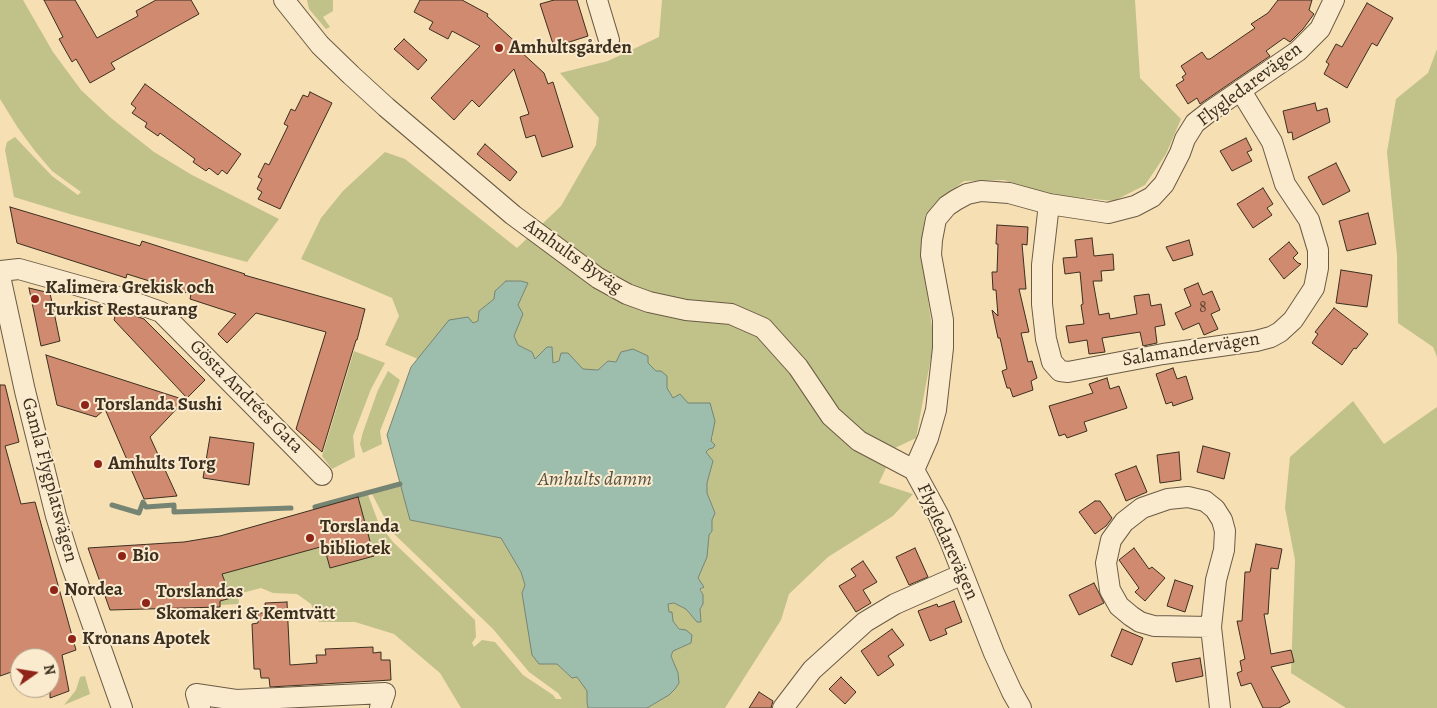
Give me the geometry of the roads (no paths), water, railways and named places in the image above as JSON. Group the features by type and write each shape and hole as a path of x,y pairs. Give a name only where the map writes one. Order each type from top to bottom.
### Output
{"street":[{"name":"Amhults Byväg","path":"284,0 320,45 350,74 513,215 598,278 627,294 649,302 686,310 731,314 763,328 798,367 831,416 859,441 914,470"},
{"path":"597,0 609,40"},
{"name":"Flygledarevägen","path":"1021,708 994,653 939,516 914,470 928,438 936,410 943,348 943,320 932,255 932,240 936,219 947,206 956,200 967,194 981,191 1008,193 1049,204 1108,213 1135,206 1152,197 1164,184 1185,139 1196,124 1209,112 1298,52 1320,29 1334,0"},
{"name":"Salamandervägen","path":"1049,204 1042,265 1042,304 1046,339 1052,362 1060,371 1068,372 1163,354 1256,341 1271,337 1280,332 1293,320 1314,288 1318,268 1318,250 1309,220 1285,184 1272,142 1241,90"},
{"name":"Gösta Andrées Gata","path":"0,272 19,269 122,298 161,312 322,475"},
{"name":"Gamla Flygplatsvägen","path":"0,276 25,391 54,507 115,706"},
{"path":"1211,627 1154,626 1140,622 1119,606 1110,590 1106,563 1111,540 1124,522 1142,508 1168,499 1188,497 1205,501 1215,509 1222,520 1224,550 1216,580 1211,627 1220,708"},
{"path":"783,708 812,670 865,622 895,604 963,574"},
{"path":"200,708 196,694 236,700 384,692 380,708"}],"water":[{"name":"Amhults damm","path":"506,281 528,283 518,305 523,314 514,336 518,345 532,352 535,359 547,347 552,347 553,363 559,361 561,353 568,353 583,369 598,370 608,361 616,362 621,352 633,349 648,356 648,363 656,371 661,371 667,376 667,388 673,398 680,394 688,403 710,403 715,421 711,441 715,445 706,452 713,461 707,483 707,493 715,513 712,520 712,531 709,535 707,557 698,578 704,587 700,589 703,595 703,604 700,609 701,622 697,622 686,609 674,603 668,604 669,612 672,612 673,621 679,629 686,630 692,635 691,643 673,651 671,656 678,673 679,683 675,689 669,695 647,708 588,708 587,691 577,677 572,678 557,664 539,664 532,655 522,593 525,585 521,572 501,538 410,520 387,435 411,367 449,320 468,317 473,323 478,321 479,311 494,299 495,291"}],"waterway":[{"path":"315,507 400,484"},
{"path":"112,505 139,513 143,502 146,507 174,505 174,512 291,508"}],"place":[{"name":"Amhultsgården","path":"499,48"},
{"name":"Kalimera Grekisk och Turkist Restaurang","path":"35,299"},
{"name":"Torslanda Sushi","path":"85,405"},
{"name":"Amhults Torg","path":"98,464"},
{"name":"Torslanda bibliotek","path":"310,538"},
{"name":"Bio","path":"122,556"},
{"name":"Nordea","path":"54,590"},
{"name":"Torslandas Skomakeri & Kemtvätt","path":"146,603"},
{"name":"Kronans Apotek","path":"72,639"}]}
